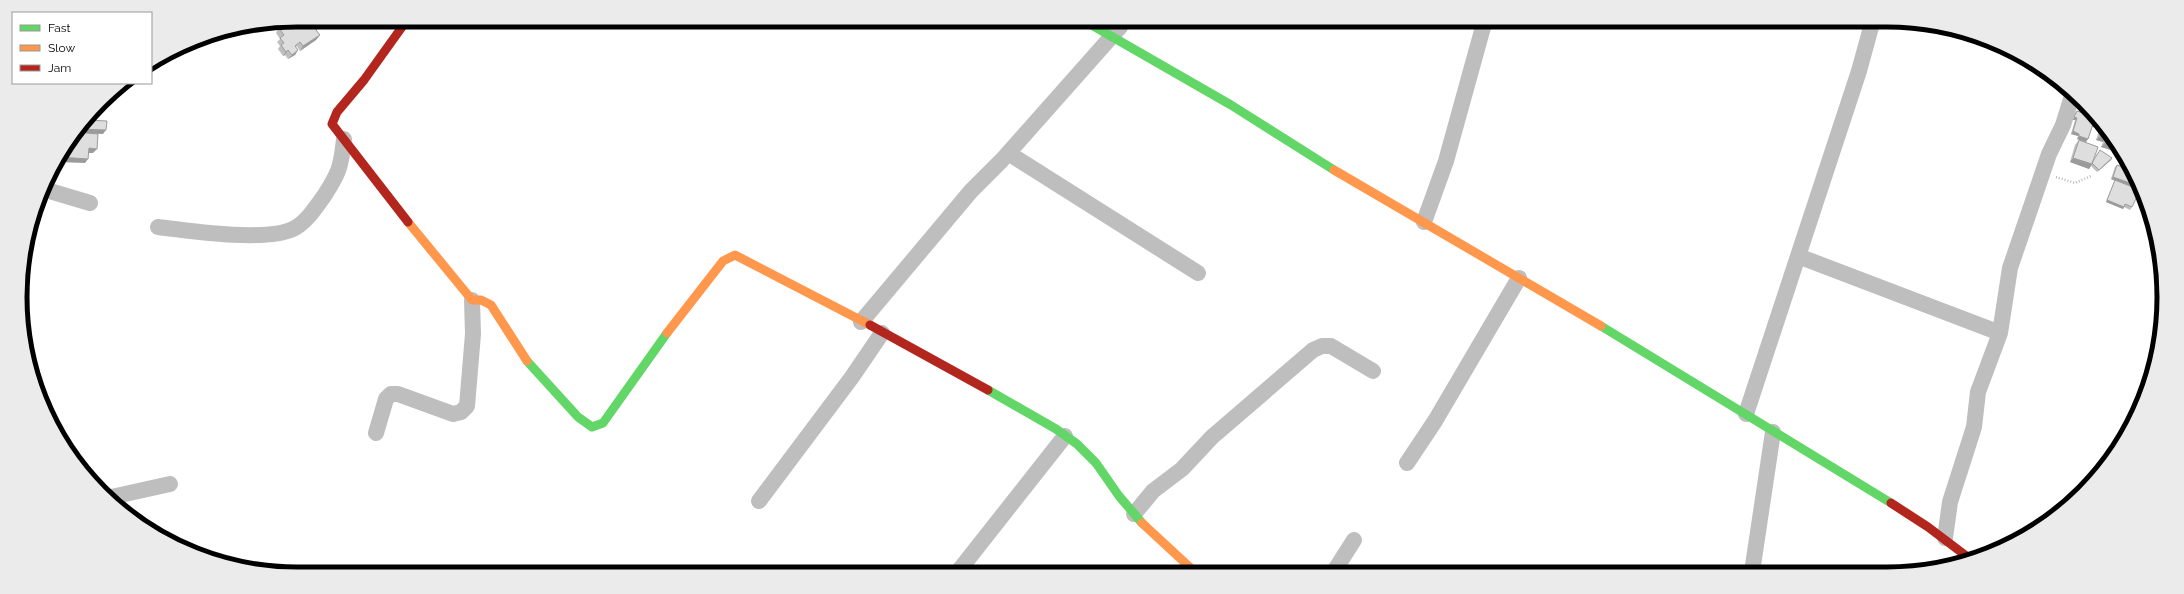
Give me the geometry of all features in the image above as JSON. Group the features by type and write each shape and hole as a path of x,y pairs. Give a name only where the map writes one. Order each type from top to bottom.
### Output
{"street":[{"path":"376,433 386,399 391,394 398,394 453,414 461,412 467,406 473,334 472,300 378,186 344,139 337,133 332,124 337,112 364,80 402,27"},
{"path":"1095,27 1231,105 1314,158 1519,278 1746,414 1773,432 1855,479 1945,538 1966,555"},
{"path":"861,322 971,190 1008,153 1120,27"},
{"path":"1424,222 1446,161 1483,27"},
{"path":"1746,414 1859,71 1871,27"},
{"path":"1945,538 1950,502 1974,427 1978,392 2000,333 2010,268 2049,154 2063,125 2071,100"},
{"path":"158,227 212,233 263,235 293,229 316,208 339,173 344,139"},
{"path":"1008,153 1198,274"},
{"path":"49,191 90,203"},
{"path":"472,300 481,300 491,305 522,355 578,417 592,427 603,423 608,417 682,311 723,261 730,256 734,256 925,354 1077,444 1096,463 1134,514 1189,567"},
{"path":"1798,256 2000,333"},
{"path":"1407,463 1435,421 1519,278"},
{"path":"759,501 852,377 882,333"},
{"path":"1134,514 1153,491 1182,469 1212,437 1313,350 1322,346 1331,346 1373,371"},
{"path":"1753,567 1773,432"},
{"path":"962,567 1065,436"},
{"path":"115,496 170,484"},
{"path":"1336,567 1354,540"}],"path":[{"path":"2043,172 2075,183 2091,176"}],"building":[{"path":"318,27 316,30 320,35 303,46 300,42 295,46 298,50 292,55 288,50 286,52 281,45 284,43 280,38 284,35 279,28"},
{"path":"2077,111 2085,114 2094,124 2093,124 2088,139 2079,136 2079,134 2073,131 2077,118 2074,117"},
{"path":"93,120 107,121 106,130 86,129"},
{"path":"83,133 98,134 97,149 89,148 88,159 66,157"},
{"path":"2079,140 2098,147 2092,164 2073,158"},
{"path":"2100,150 2112,158 2099,170 2092,163"},
{"path":"2117,165 2124,168 2130,183 2113,177"},
{"path":"2115,180 2133,187 2137,196 2132,207 2125,204 2124,207 2107,200"}],"traffic: fast":[{"path":"1095,27 1231,105 1334,170"},
{"path":"1601,326 1891,503"},
{"path":"527,361 578,417 592,427 603,423 667,333"},
{"path":"988,390 1056,429 1077,444 1096,463 1119,496 1142,523"}],"traffic: slow":[{"path":"1334,170 1601,326"},
{"path":"408,222 472,300 481,300 491,305 527,361"},
{"path":"667,333 723,261 735,255 870,325"},
{"path":"1142,523 1190,567"}],"traffic: jam":[{"path":"402,27 364,80 337,112 332,124 408,222"},
{"path":"870,325 988,390"},
{"path":"1891,503 1928,527 1966,555"}]}
